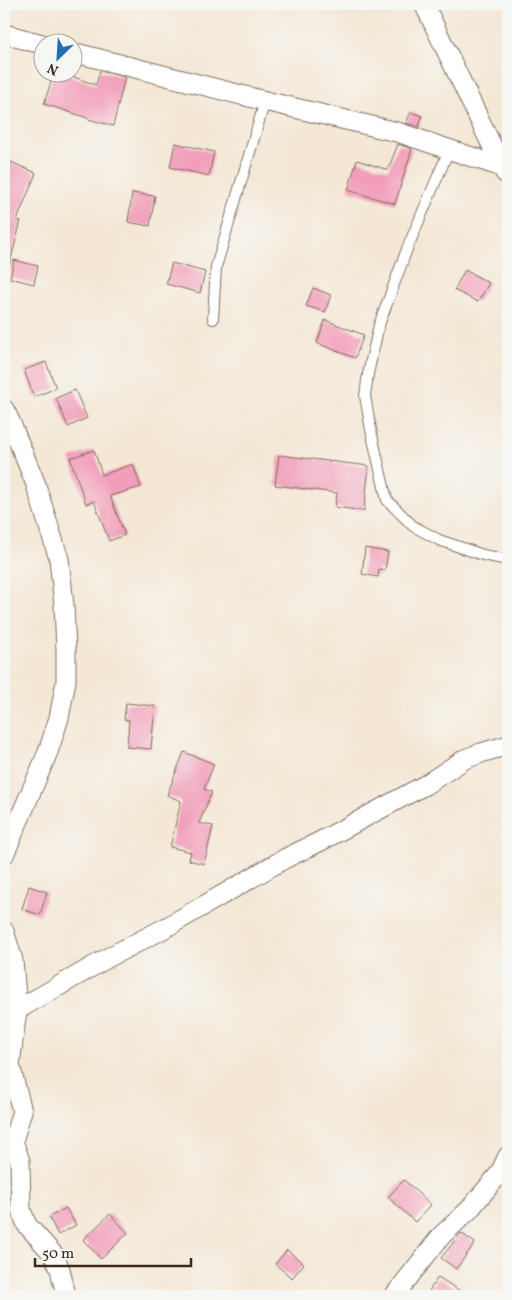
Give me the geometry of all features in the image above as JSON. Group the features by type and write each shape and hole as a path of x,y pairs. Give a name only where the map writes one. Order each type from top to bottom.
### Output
{"street":[{"path":"424,4 505,172"},
{"path":"4,34 32,41"},
{"path":"82,55 397,132 505,172"},
{"path":"4,409 35,482 59,559 64,604 66,651 66,681 59,718 48,752 4,855"},
{"path":"10,1013 165,928 286,858 322,841 425,785 465,759 508,745"},
{"path":"4,932 14,960 10,1013 10,1065 22,1111 9,1146 20,1161 21,1210 27,1225 53,1254 60,1269 66,1296"},
{"path":"394,1296 441,1236 470,1210 488,1188 500,1173 508,1156"}],"lane":[{"path":"213,319 216,267 265,101"},
{"path":"449,150 407,249 379,325 365,396 387,500 413,526 439,540 483,555 508,560"}],"building":[{"path":"100,71 125,77 113,126 44,104 51,82 82,82 82,80 96,85"},
{"path":"411,112 422,116 419,127 406,123"},
{"path":"175,143 214,152 209,176 170,167"},
{"path":"398,144 412,149 395,204 348,190 357,160 388,170"},
{"path":"4,159 36,173 17,220 21,221 9,266 4,265"},
{"path":"132,193 155,196 150,226 128,222"},
{"path":"14,260 38,266 34,284 10,278"},
{"path":"172,263 205,272 200,293 166,284"},
{"path":"465,270 489,283 478,302 454,290"},
{"path":"313,288 331,295 325,312 306,306"},
{"path":"325,320 364,335 355,358 317,343"},
{"path":"46,362 56,388 34,397 24,370"},
{"path":"75,390 87,418 68,427 56,398"},
{"path":"94,450 102,475 133,464 141,487 110,496 125,535 109,541 94,501 86,504 70,458"},
{"path":"279,455 369,466 364,511 335,507 337,493 275,485"},
{"path":"365,548 388,552 385,570 379,569 378,577 362,574"},
{"path":"126,703 155,706 151,749 127,747 129,720 124,719"},
{"path":"184,752 214,764 204,789 212,792 199,823 213,826 204,864 189,860 191,852 170,847 181,801 167,795"},
{"path":"29,886 47,892 40,915 22,909"},
{"path":"404,1180 431,1205 415,1222 388,1197"},
{"path":"66,1208 76,1225 58,1235 49,1217"},
{"path":"110,1214 128,1233 101,1259 83,1240"},
{"path":"461,1233 475,1243 456,1269 441,1258"},
{"path":"287,1250 304,1264 292,1278 275,1264"},
{"path":"438,1277 468,1296 426,1296"}]}
